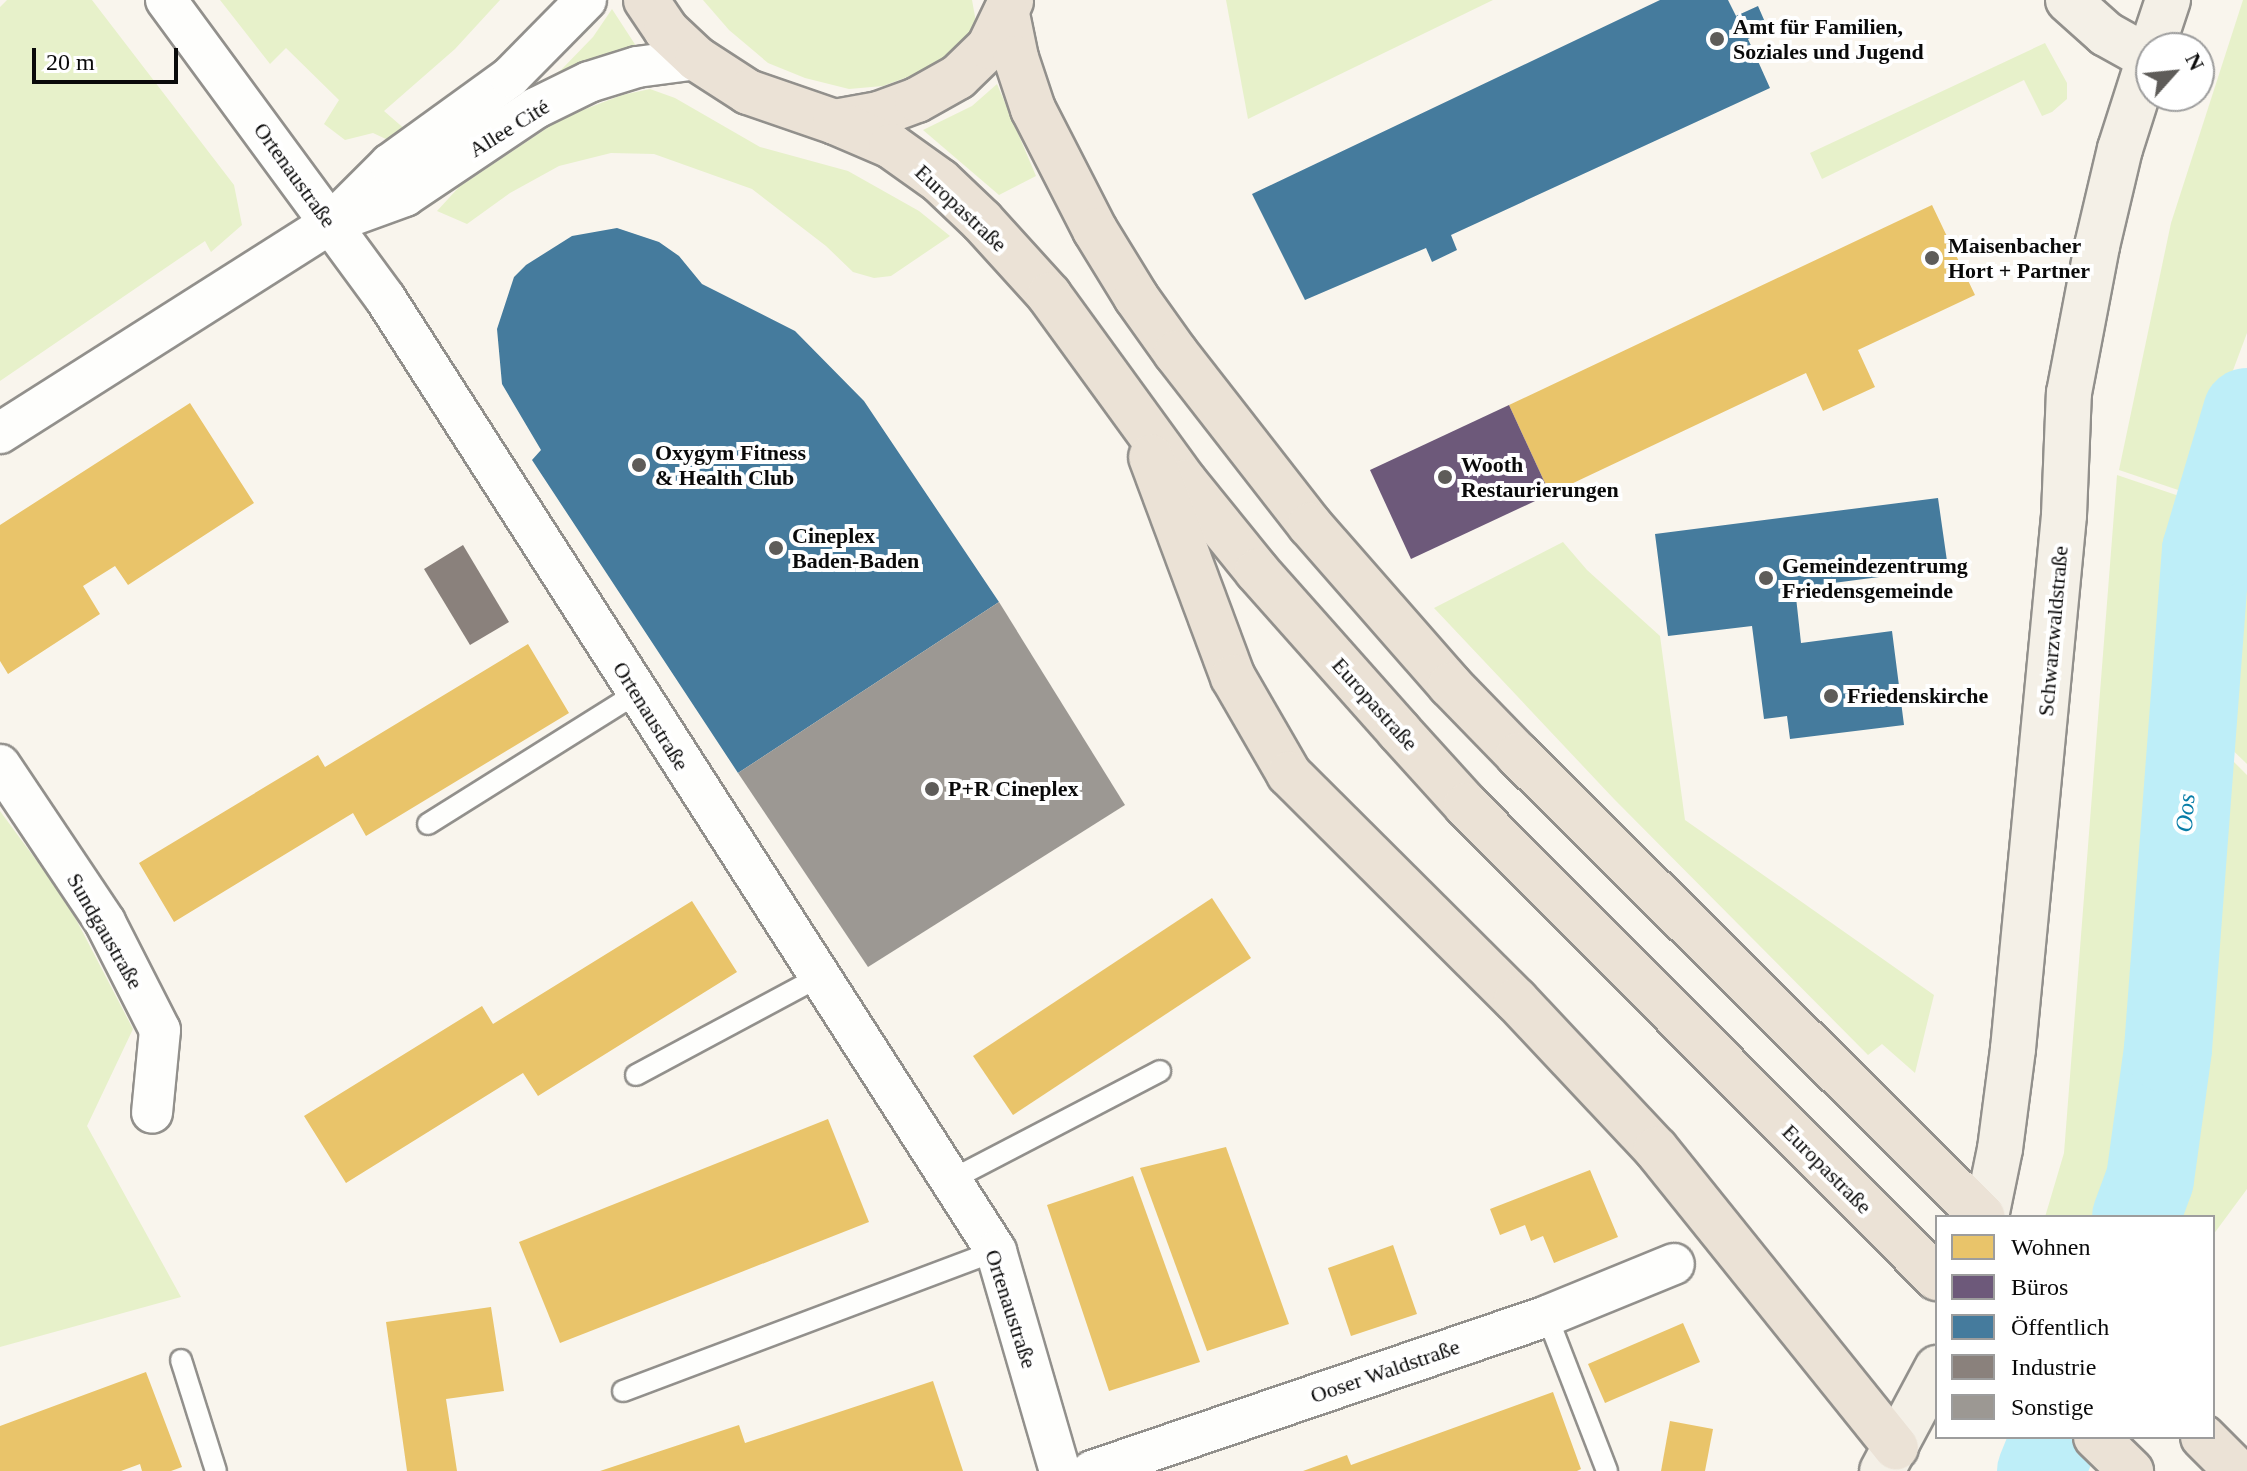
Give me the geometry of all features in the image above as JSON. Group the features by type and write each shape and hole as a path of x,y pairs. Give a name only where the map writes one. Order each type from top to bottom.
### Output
{"main road":[{"name":"Europastraße","path":"646,0 666,30 697,59 748,92 835,122 891,146 940,181 982,221 1049,295 1257,571 1409,742 1466,805 1935,1276"},
{"path":"835,122 879,114 917,100 958,77 989,47 1009,7"},
{"path":"1009,7 1016,58 1033,109 1059,163 1136,297 1236,433 1310,525 1450,685 1982,1215"},
{"path":"1134,410 1233,677 1289,774 1527,1011 1656,1149 1889,1459"},
{"path":"2098,1439 2131,1471"},
{"path":"2205,1439 2237,1471"}],"street":[{"name":"Ortenaustraße","path":"166,0 385,298 996,1251 1060,1471"},
{"name":"Allee Cité","path":"331,223 390,164 510,77 586,0"},
{"path":"2068,0 2106,34 2135,46"},
{"name":"Schwarzwaldstraße","path":"2157,32 2167,1"},
{"name":"Allee Cité","path":"0,433 331,223 405,196 536,108 589,82 637,67 697,59"},
{"name":"Schwarzwaldstraße","path":"1984,1215 2000,1149 2014,1034 2064,515 2069,393 2097,246 2120,149 2135,103"},
{"name":"Sundgaustraße","path":"0,765 105,922 160,1030 152,1113"},
{"name":"Ooser Waldstraße","path":"1092,1471 1547,1316 1674,1264"},
{"path":"1889,1459 1935,1372"}],"lane":[{"path":"428,824 637,693"},
{"path":"636,1075 819,977"},
{"path":"949,1181 1160,1071"},
{"path":"623,1391 996,1251"},
{"path":"1547,1316 1607,1471"},
{"path":"181,1360 216,1471"}],"green space":[{"path":"7,0 92,0 234,185 242,225 211,252 205,241 0,381 0,7"},
{"path":"220,0 500,0 455,49 384,111 407,131 388,140 373,133 345,140 324,124 339,100 286,48 270,64"},
{"path":"703,0 972,0 978,33 960,50 921,72 883,86 849,89 805,78 768,63 729,30"},
{"path":"1226,0 1493,0 1248,119"},
{"path":"2243,0 2247,0 2247,333 2187,493 2119,470 2171,223 2207,112 2215,112 2215,87"},
{"path":"612,9 638,49 605,56 482,123 561,70 593,37"},
{"path":"2045,43 2067,83 2067,99 2052,112 2042,116 2024,80 1822,179 1810,153"},
{"path":"997,84 1036,176 999,195 923,130 972,106"},
{"path":"650,89 675,98 760,147 848,171 919,211 950,236 891,276 874,278 853,272 826,246 752,189 654,154 611,153 559,166 510,193 467,224 437,211 459,187 562,118 622,95"},
{"path":"2117,475 2191,500 2136,1169 2121,1215 2046,1215 2064,1153"},
{"path":"2247,516 2247,764 2219,737 2220,618"},
{"path":"1563,542 1587,570 1660,636 1685,820 1934,995 1915,1073 1882,1044 1868,1055 1614,799 1434,608"},
{"path":"2221,749 2247,775 2247,1189 2215,1232 2215,1215 2155,1215 2218,955"},
{"path":"0,811 67,902 133,1029 87,1126 181,1297 0,1347"}],"building: Wohnen":[{"path":"1932,205 1975,295 1858,350 1875,387 1823,411 1806,373 1550,494 1509,405"},
{"path":"190,403 254,503 128,585 115,566 83,586 100,614 8,674 0,661 0,525"},
{"path":"528,644 569,713 366,836 353,813 174,922 139,863 318,755 325,767"},
{"path":"1212,898 1251,958 1013,1115 973,1056"},
{"path":"692,901 737,972 538,1096 523,1073 346,1183 304,1116 482,1006 493,1024"},
{"path":"828,1119 869,1222 560,1343 519,1242"},
{"path":"1226,1147 1289,1324 1207,1351 1140,1168"},
{"path":"1590,1170 1618,1237 1554,1263 1543,1236 1531,1241 1525,1225 1500,1235 1490,1209"},
{"path":"1133,1176 1200,1362 1109,1391 1047,1205"},
{"path":"1393,1245 1417,1314 1351,1336 1328,1268"},
{"path":"491,1307 504,1391 446,1399 457,1471 407,1471 386,1322"},
{"path":"1683,1323 1700,1362 1605,1403 1588,1364"},
{"path":"146,1372 182,1467 171,1471 142,1471 140,1464 121,1471 0,1471 0,1426"},
{"path":"933,1381 963,1471 600,1471 739,1425 745,1443"},
{"path":"1553,1392 1581,1469 1577,1471 1303,1471 1347,1455 1351,1465"},
{"path":"1670,1421 1713,1429 1705,1471 1661,1471"}],"building: Büros":[{"path":"1509,405 1550,494 1411,559 1370,470"}],"building: Öffentlich":[{"path":"1660,0 1728,0 1736,16 1758,6 1768,29 1748,39 1770,88 1451,235 1457,250 1432,262 1426,248 1305,300 1252,194"},
{"name":"Cineplex Baden-Baden","path":"617,228 659,242 679,256 702,284 795,331 864,401 999,602 738,773 532,460 541,450 502,384 497,329 514,277 526,265 572,236"},
{"name":"Gemeindezentrumg Friedensgemeinde","path":"1938,498 1948,568 1795,588 1801,643 1892,631 1904,725 1790,739 1787,716 1764,719 1752,626 1668,636 1655,534"}],"building: Industrie":[{"path":"463,545 509,622 470,645 424,569"}],"building: Sonstige":[{"name":"P+R Cineplex","path":"999,602 1125,805 868,967 738,773"}],"waterway":[{"name":"Oos","path":"2137,1215 2150,1179 2168,1049 2206,550 2247,412"},
{"name":"Oos","path":"2041,1471 2054,1439"}],"place":[{"name":"Amt für Familien, Soziales und Jugend","path":"1717,39"},
{"name":"Maisenbacher Hort + Partner","path":"1932,258"},
{"name":"Oxygym Fitness & Health Club","path":"639,465"},
{"name":"Wooth Restaurierungen","path":"1445,477"},
{"name":"Cineplex Baden-Baden","path":"776,548"},
{"name":"Gemeindezentrumg Friedensgemeinde","path":"1766,578"},
{"name":"Friedenskirche","path":"1831,696"},
{"name":"P+R Cineplex","path":"932,789"}]}
